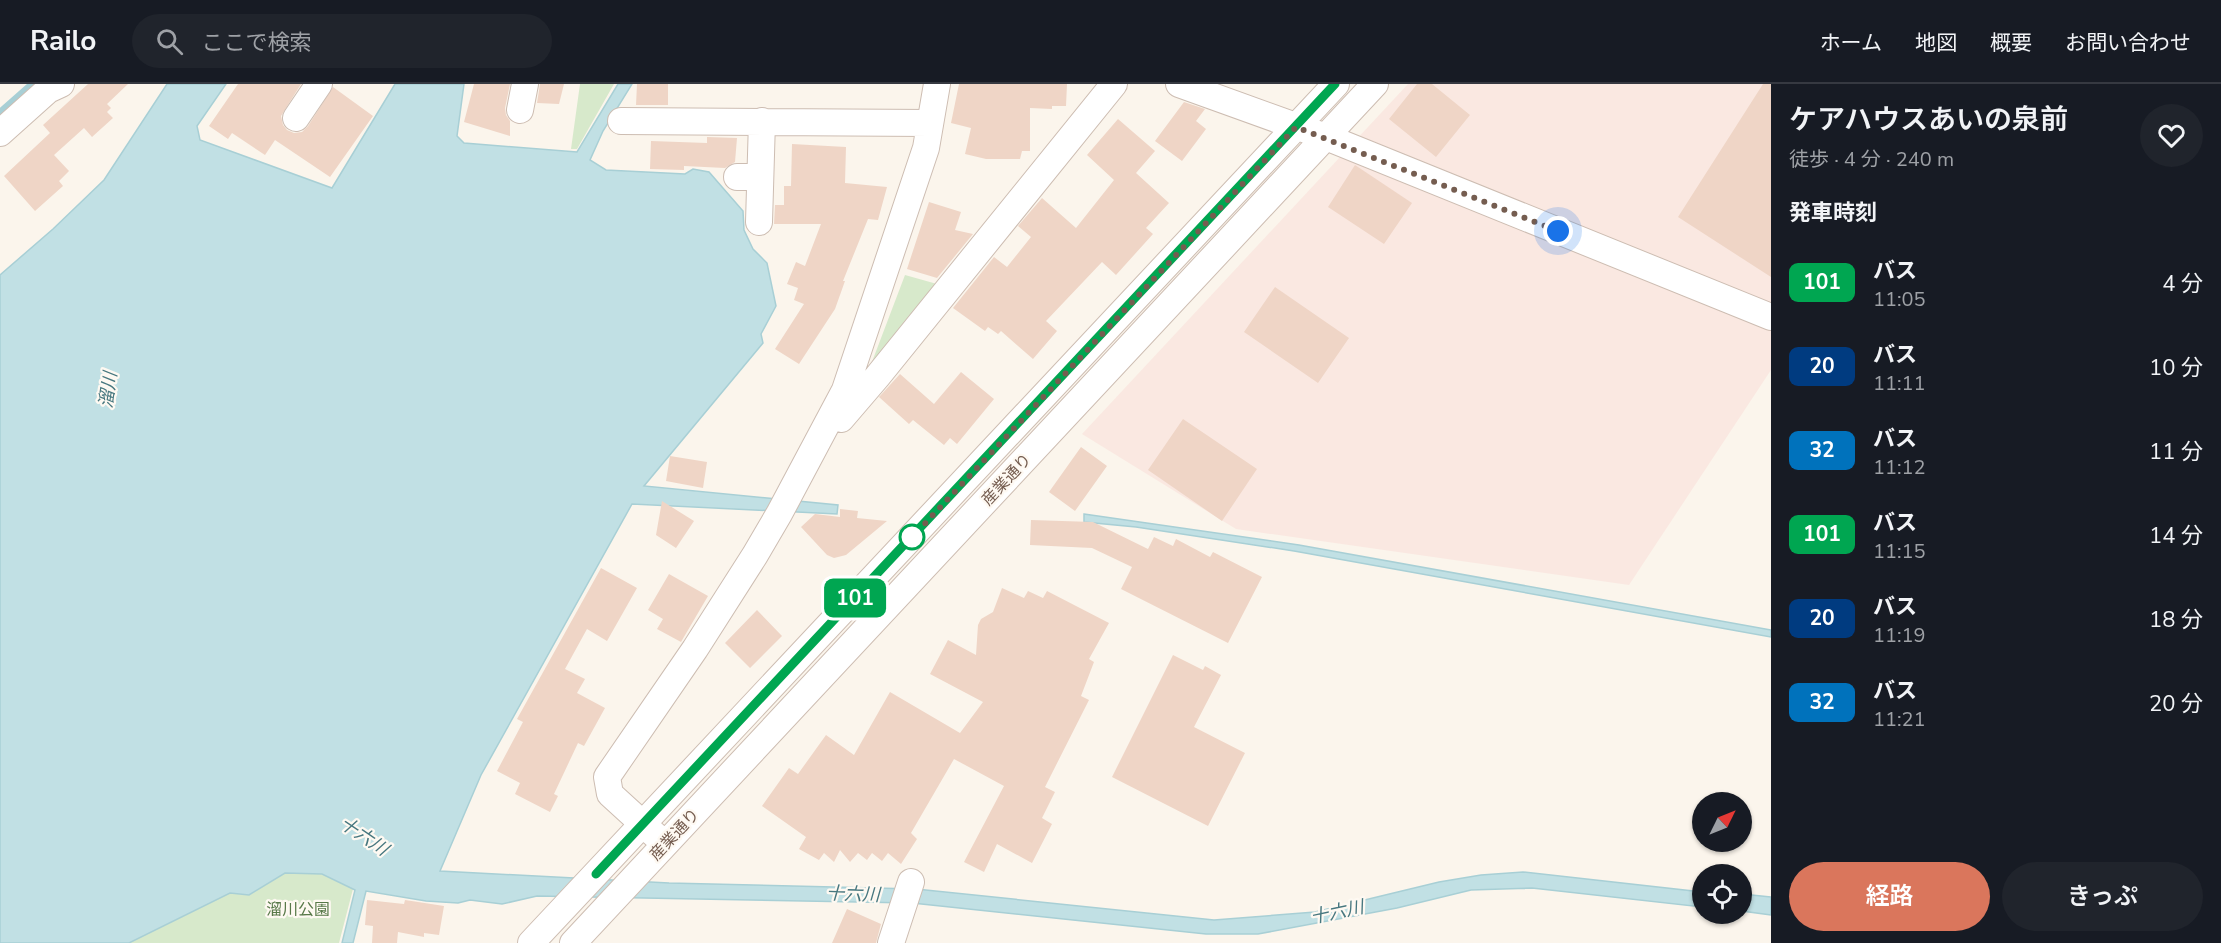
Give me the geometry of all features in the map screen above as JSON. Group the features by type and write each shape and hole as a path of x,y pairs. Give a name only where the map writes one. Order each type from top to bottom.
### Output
{"street":[{"path":"296,118 319,84"},
{"path":"520,110 525,84"},
{"path":"664,844 610,794 607,777 695,649 755,555 845,390 926,148 937,84"},
{"path":"815,448 877,377 1114,84"},
{"path":"1179,84 1326,138 1771,317"},
{"name":"産業通り","path":"531,943 1335,84"},
{"name":"産業通り","path":"573,943 1375,84"},
{"path":"0,133 46,86"},
{"path":"621,121 930,123"},
{"path":"759,222 749,177 762,122"},
{"path":"891,943 907,893"}],"shaded area":[{"path":"1408,84 1771,84 1771,370 1629,585 1236,529 1082,434"}],"green space":[{"path":"580,84 614,84 577,149 571,149"},
{"path":"905,275 937,284 867,375"},
{"name":"溜川公園","path":"285,873 322,874 353,889 339,943 129,943 230,893 249,895"}],"water":[{"path":"167,84 226,84 197,126 200,140 332,188 395,84 464,84 457,136 464,143 577,152 618,84 632,84 603,131 590,160 606,170 685,174 693,169 709,172 743,211 744,230 753,249 767,263 776,306 761,334 763,343 644,486 838,505 837,514 632,504 481,775 440,871 669,883 916,889 1214,920 1315,912 1439,882 1481,875 1523,872 1692,891 1692,906 1532,888 1471,890 1397,908 1258,934 1206,934 912,903 537,896 502,904 470,900 458,903 426,901 366,891 353,943 342,943 355,890 322,874 285,873 249,895 230,893 129,943 0,943 0,275 104,180"},
{"path":"1084,514 1299,545 1771,630 1771,637 1294,551 1136,527 1084,522"},
{"path":"1752,895 1771,897 1771,915 1752,912"}],"building":[{"path":"88,84 128,84 107,104 111,108 107,112 113,118 92,137 84,128 54,155 69,171 59,181 63,186 35,211 4,176 50,133 43,125"},
{"path":"238,84 301,84 281,116 283,125 294,133 302,132 308,126 333,87 373,116 330,177 275,140 265,155 232,133 228,139 209,126"},
{"path":"474,84 510,84 505,108 510,121 510,136 464,122"},
{"path":"540,84 564,84 559,104 537,103"},
{"path":"637,84 668,84 668,105 636,105"},
{"path":"959,84 1067,84 1066,106 1052,106 1052,109 1030,108 1030,151 1022,151 1020,159 986,159 965,154 971,128 951,123"},
{"path":"1417,84 1432,84 1470,115 1436,157 1389,119"},
{"path":"1763,84 1771,84 1771,277 1678,217"},
{"path":"1184,102 1205,109 1196,121 1206,129 1182,161 1155,141"},
{"path":"1118,119 1155,151 1136,173 1169,203 1146,228 1153,234 1116,275 1102,262 1046,321 1057,331 1033,359 1001,331 998,334 988,327 985,331 953,308 994,257 1007,267 1031,237 1018,226 1042,198 1076,228 1114,180 1087,155"},
{"path":"707,137 737,138 735,162 725,168 684,166 684,170 650,169 651,141 707,143"},
{"path":"792,144 846,147 845,183 887,187 878,220 868,219 843,281 845,281 835,309 799,364 775,349 804,304 794,300 798,288 787,284 796,262 805,266 821,224 774,224 775,205 784,205 784,186 791,186"},
{"path":"1355,165 1412,203 1384,244 1328,207"},
{"path":"929,202 961,212 955,230 973,234 937,278 907,269"},
{"path":"1275,287 1349,338 1318,383 1244,332"},
{"path":"961,372 994,399 957,444 950,438 944,445 913,420 909,424 879,397 900,374 934,404"},
{"path":"1183,419 1257,469 1222,521 1148,470"},
{"path":"1081,447 1107,466 1075,511 1049,492"},
{"path":"670,456 707,462 703,488 666,481"},
{"path":"662,501 694,521 676,548 656,535"},
{"path":"840,509 858,511 857,518 887,521 846,555 834,558 827,555 801,527 815,514 840,517"},
{"path":"1031,520 1093,522 1148,549 1154,537 1173,546 1176,539 1210,557 1213,552 1262,577 1228,643 1121,589 1132,567 1092,548 1030,545"},
{"path":"601,568 637,588 607,641 587,629 565,669 585,679 577,693 605,708 584,746 578,743 554,794 558,796 550,812 515,794 520,783 497,771 523,722 517,719"},
{"path":"669,574 708,596 681,642 657,629 663,619 648,610"},
{"path":"1002,588 1024,598 1028,591 1043,598 1047,591 1109,623 1089,659 1094,662 1081,696 1089,700 1045,787 1055,792 1042,818 1052,824 1032,863 997,844 984,872 964,862 1004,786 954,759 911,833 917,839 901,864 888,853 882,861 872,853 867,860 858,853 850,862 840,850 834,862 824,853 819,860 799,849 806,837 762,806 789,768 798,774 826,735 854,755 890,692 960,733 983,702 930,674 948,640 976,655 978,625 981,619 993,612"},
{"path":"757,610 782,636 750,668 725,643"},
{"path":"1173,655 1203,670 1205,666 1221,675 1194,727 1245,753 1208,826 1112,777"},
{"path":"367,900 404,904 405,900 444,906 439,935 424,933 424,937 398,932 397,943 372,943 373,926 365,925"},
{"path":"847,909 881,924 876,943 832,943"}],"waterway":[{"path":"0,113 33,84"}],"bus line":[{"name":"101","path":"596,874 1335,84"}],"route":[{"path":"912,537 904,546 1296,127 1558,231"}],"water label":[{"name":"溜川","path":"108,390"},
{"name":"十六川","path":"364,836"},
{"name":"十六川","path":"853,894"},
{"name":"十六川","path":"1337,912"}]}
